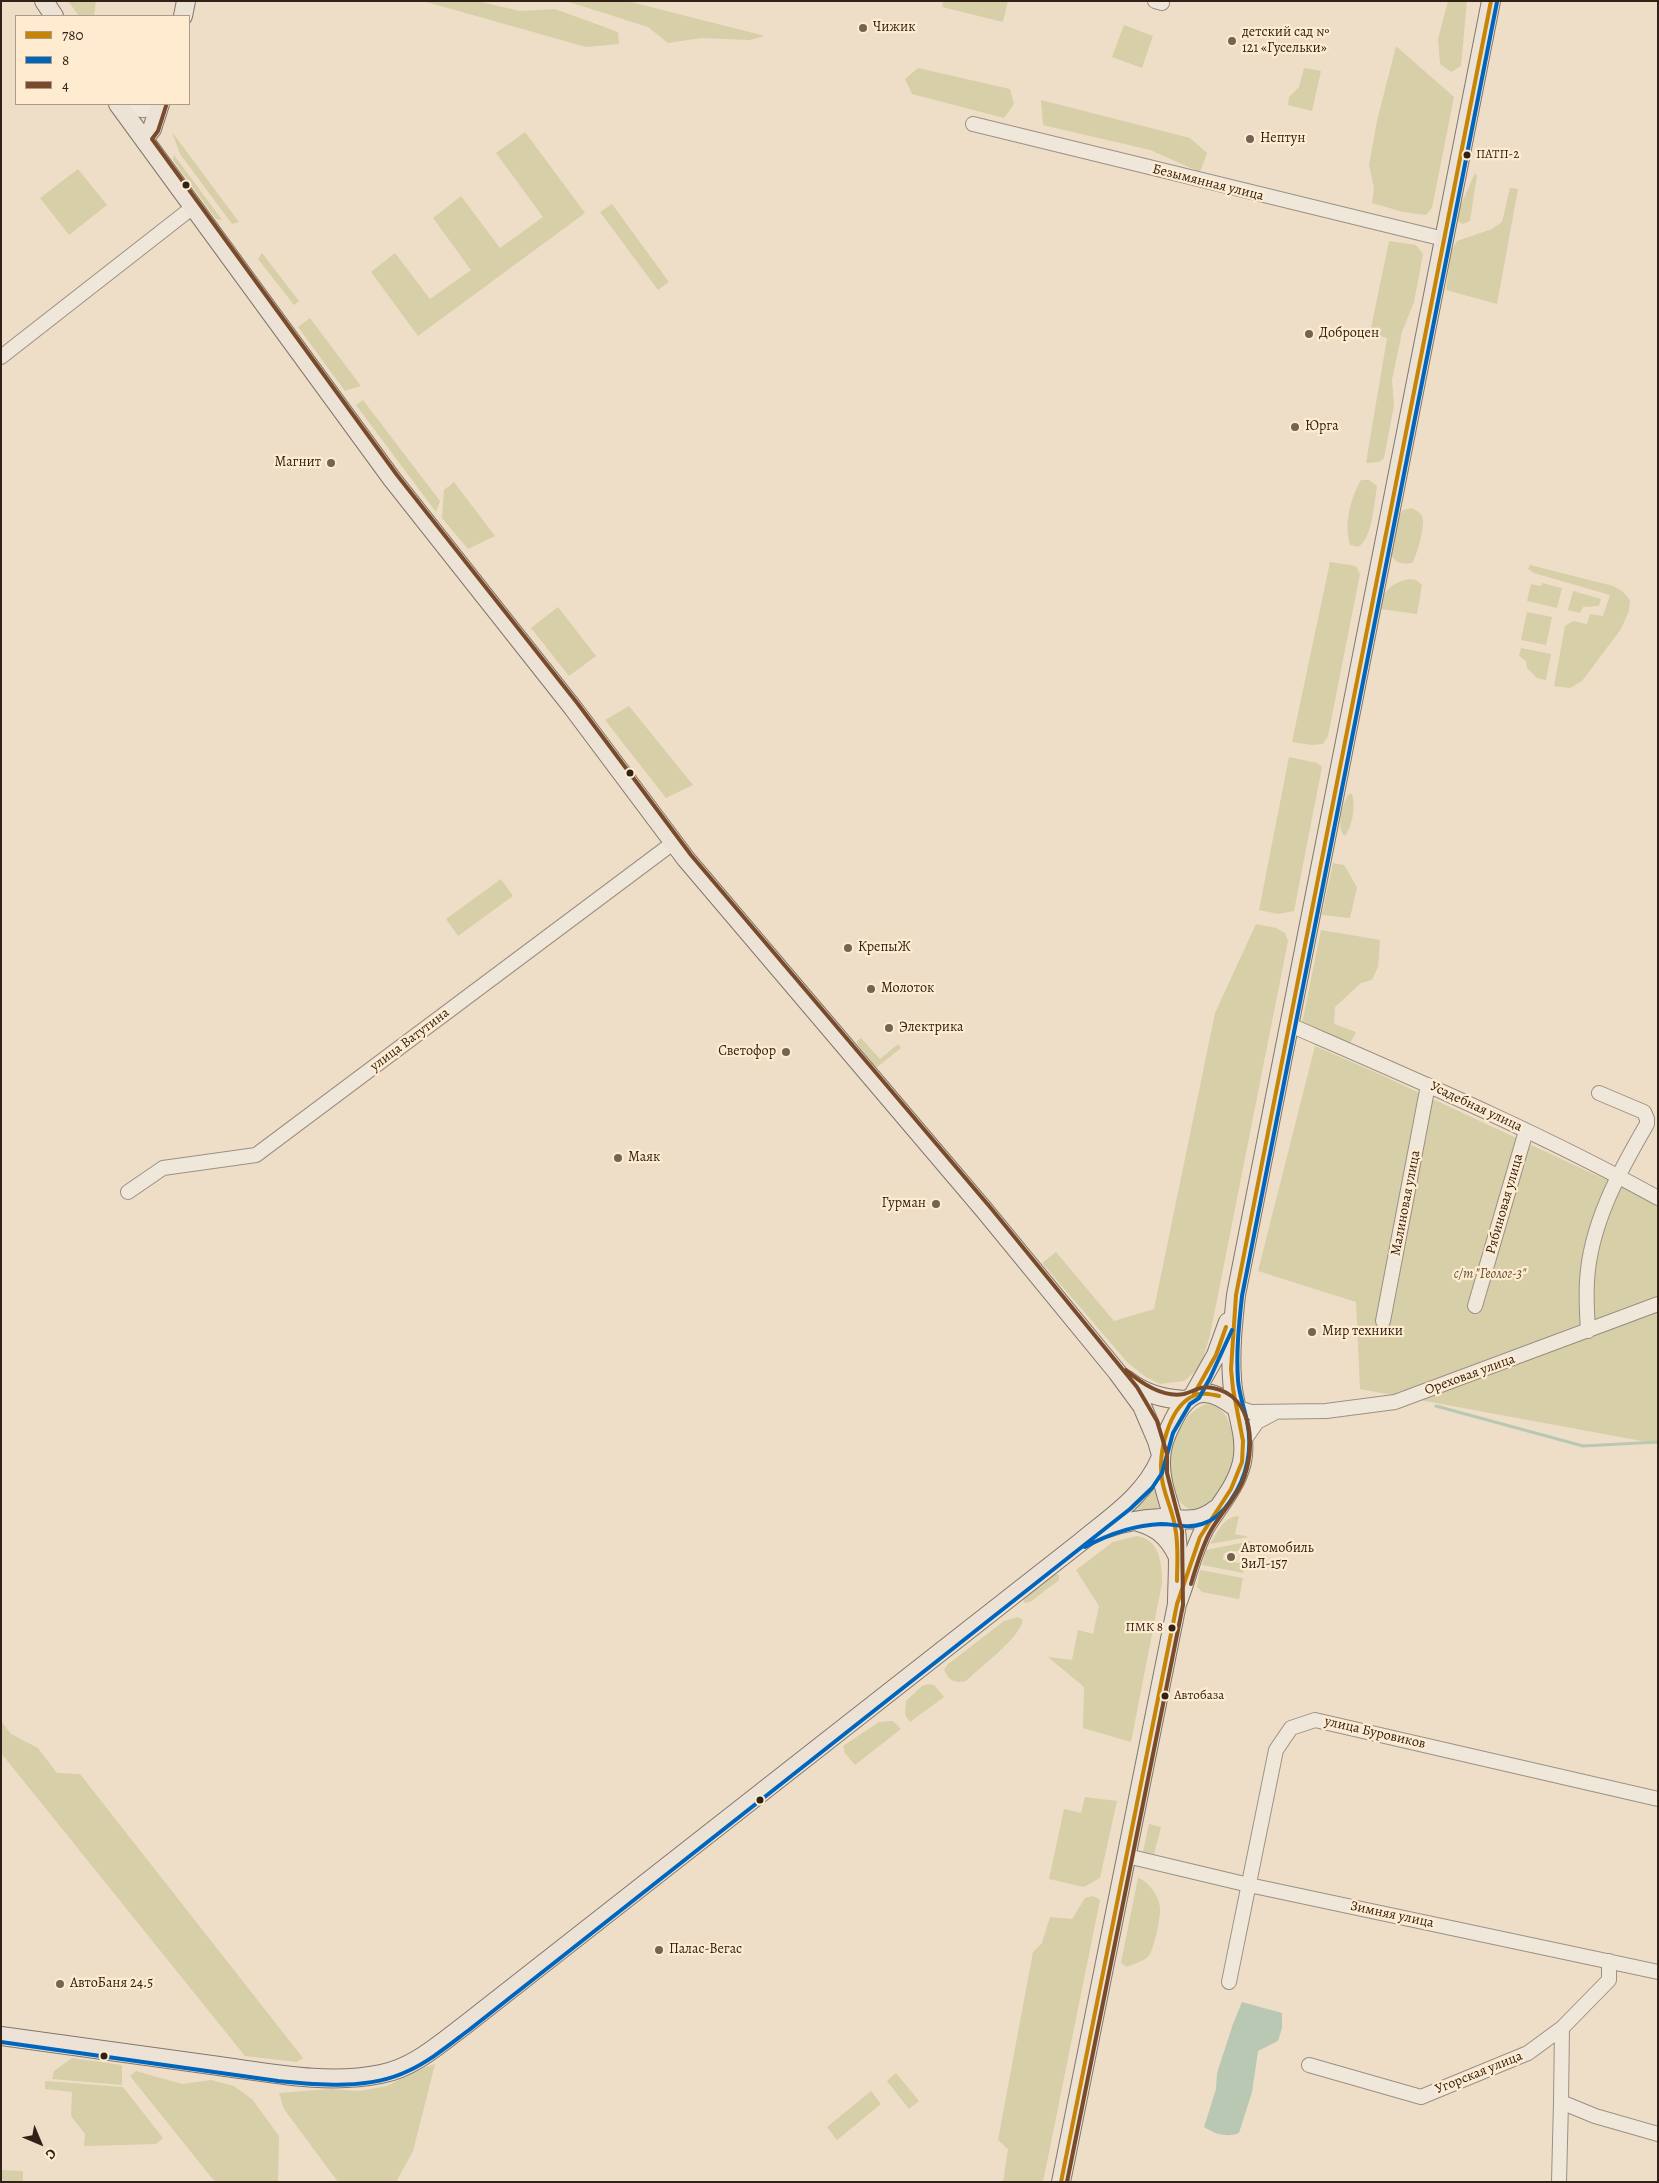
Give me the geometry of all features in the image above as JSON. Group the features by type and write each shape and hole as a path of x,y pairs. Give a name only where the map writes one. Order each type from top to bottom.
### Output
{"main road":[{"path":"44,1 53,15"},
{"path":"183,15 186,1"},
{"path":"1061,2182 1177,1604 1204,1530 1237,1479 1242,1460 1241,1423 1235,1407 1231,1358 1236,1295 1491,1"},
{"path":"119,105 397,486 573,708 673,842 728,911 979,1204 1117,1372 1142,1406 1157,1441 1161,1457 1163,1487 1174,1519 1178,1556 1177,1604"},
{"path":"144,139 152,129 159,105"},
{"path":"1,2036 320,2078 352,2078 382,2074 409,2064 465,2025 1082,1542 1137,1495 1147,1484 1161,1457 1167,1432 1216,1355 1236,1295"},
{"path":"1117,1372 1134,1386 1151,1394 1165,1398 1190,1397 1206,1392 1218,1395 1235,1407"},
{"path":"1082,1542 1103,1530 1133,1520 1197,1520 1207,1516 1218,1507"},
{"path":"1133,1520 1151,1526 1162,1533 1171,1543 1178,1556"}],"street":[{"path":"127,105 134,109 146,110 157,105"},
{"name":"Безымянная улица","path":"973,124 1444,239"},
{"path":"1,357 193,208"},
{"name":"улица Ватутина","path":"128,1192 163,1168 256,1155 673,842"},
{"name":"Усадебная улица","path":"1290,1026 1428,1085 1618,1175 1658,1198"},
{"name":"Малиновая улица","path":"1383,1321 1428,1085"},
{"path":"1588,1331 1587,1281 1593,1241 1618,1175 1648,1119 1644,1112 1600,1093"},
{"name":"Рябиновая улица","path":"1475,1306 1526,1131"},
{"name":"Ореховая улица","path":"1235,1407 1251,1412 1326,1411 1395,1402 1658,1304"},
{"path":"1243,1442 1257,1422 1274,1412"},
{"name":"улица Буровиков","path":"1229,1982 1276,1750 1291,1728 1315,1720 1658,1799"},
{"name":"Зимняя улица","path":"1127,1856 1249,1885 1658,1972"},
{"name":"Угорская улица","path":"1308,2065 1421,2097 1528,2053 1562,2028 1609,1980 1609,1961"},
{"path":"1559,2182 1562,2028"},
{"path":"1561,2102 1595,2116 1658,2134"}],"green space":[{"path":"68,1 96,1 94,15 78,15"},
{"path":"423,1 477,1 520,11 555,9 618,32 619,44 586,47"},
{"path":"566,1 627,1 765,36 750,40 701,38 668,43 648,27"},
{"path":"943,1 1008,1 1003,22 942,7"},
{"path":"1448,1 1467,1 1461,66 1451,72 1440,64 1438,39"},
{"path":"1124,25 1153,36 1142,68 1112,57"},
{"path":"1396,46 1454,97 1432,208 1426,215 1403,212 1372,203 1374,188 1369,165 1377,121"},
{"path":"918,68 1010,89 1014,104 1004,118 912,94 905,79"},
{"path":"1304,68 1321,71 1312,111 1288,105 1289,97 1299,87"},
{"path":"1041,100 1190,138 1207,153 1200,172 1150,150 1043,125"},
{"path":"172,132 239,222 232,224 180,154"},
{"path":"525,132 585,213 418,336 371,272 395,253 430,299 471,270 433,218 461,196 500,248 543,217 496,153"},
{"path":"174,155 222,220 216,219 173,160"},
{"path":"78,169 107,205 69,235 40,198"},
{"path":"1475,173 1477,175 1470,221 1462,224 1457,220 1459,209"},
{"path":"1510,188 1518,189 1497,304 1446,290 1451,252 1457,241 1492,229 1502,222"},
{"path":"612,204 669,282 658,290 600,212"},
{"path":"1389,241 1416,245 1423,254 1414,302 1402,332 1392,380 1394,405 1384,458 1379,462 1366,463 1387,338 1370,333"},
{"path":"262,253 299,301 294,305 258,259"},
{"path":"310,318 361,386 345,391 298,327"},
{"path":"363,400 440,501 436,512 356,405"},
{"path":"1361,480 1369,480 1377,486 1370,528 1367,536 1358,547 1350,545 1348,520 1351,503"},
{"path":"454,482 495,536 468,549 442,518 444,490"},
{"path":"1412,508 1419,512 1423,523 1416,555 1412,563 1405,564 1396,561 1390,553 1398,518 1403,510"},
{"path":"1330,562 1356,566 1360,574 1328,736 1323,744 1312,745 1292,742"},
{"path":"1530,565 1613,586 1622,591 1630,600 1629,611 1621,629 1582,681 1570,688 1554,686 1565,626 1573,621 1587,624 1590,614 1603,616 1610,595 1534,573 1528,569"},
{"path":"1409,579 1416,580 1422,585 1417,614 1380,609 1383,597 1389,588"},
{"path":"1542,583 1562,588 1557,608 1527,601 1531,584 1541,586"},
{"path":"1573,591 1601,599 1599,606 1583,607 1580,613 1568,610"},
{"path":"558,607 596,656 569,676 531,628"},
{"path":"1527,612 1552,617 1546,645 1521,640"},
{"path":"1521,648 1551,654 1546,680 1537,678 1527,668 1526,661 1519,656"},
{"path":"629,706 693,785 666,798 605,720"},
{"path":"1289,757 1317,763 1322,767 1294,911 1278,914 1259,910"},
{"path":"1351,793 1354,803 1353,815 1345,836 1340,822 1346,799"},
{"path":"1333,863 1344,865 1357,887 1350,918 1322,915"},
{"path":"501,879 513,896 458,936 446,919"},
{"path":"1256,924 1276,928 1285,933 1288,941 1210,1335 1202,1361 1195,1372 1184,1381 1160,1384 1146,1377 1128,1363 1042,1263 1056,1252 1114,1321 1154,1309 1215,1013"},
{"path":"1321,930 1380,940 1378,967 1372,980 1361,983 1335,1007 1334,1024 1356,1032 1349,1045 1302,1023"},
{"path":"861,1038 880,1059 898,1044 901,1048 876,1068 857,1044 857,1041"},
{"name":"с/т \"Геолог-3\"","path":"1315,1046 1658,1204 1658,1444 1360,1389 1356,1302 1258,1271"},
{"path":"1206,1404 1220,1409 1228,1419 1234,1443 1233,1461 1225,1483 1213,1500 1198,1510 1189,1509 1181,1503 1174,1492 1170,1478 1170,1463 1178,1433 1185,1420 1195,1410"},
{"path":"1155,1482 1162,1513 1122,1515"},
{"path":"1239,1516 1235,1534 1249,1537 1210,1544 1225,1522"},
{"path":"1136,1536 1144,1538 1155,1547 1160,1560 1162,1583 1131,1742 1083,1728 1084,1687 1048,1657 1072,1660 1078,1630 1093,1634 1099,1606 1076,1570 1113,1542"},
{"path":"1251,1541 1249,1549 1224,1553 1223,1560 1245,1564 1243,1573 1202,1565 1206,1550"},
{"path":"1200,1570 1243,1578 1239,1599 1202,1592 1197,1587"},
{"path":"1054,1573 1059,1575 1059,1580 1030,1602 1024,1603 1023,1598"},
{"path":"1018,1617 1023,1620 1015,1635 966,1681 955,1681 948,1676 944,1670 947,1665 1004,1621"},
{"path":"934,1685 944,1697 910,1722 905,1715 906,1701 922,1686"},
{"path":"1,1721 11,1734 38,1748 57,1773 80,1774 303,2058 297,2062 245,2056 1,1753"},
{"path":"893,1721 901,1729 855,1765 845,1753 843,1746 879,1722"},
{"path":"1085,1797 1117,1801 1100,1878 1084,1887 1049,1879 1064,1809 1081,1813"},
{"path":"1149,1824 1161,1827 1154,1854 1143,1852"},
{"path":"1138,1878 1146,1882 1156,1895 1160,1912 1150,1954 1143,1960 1127,1967 1121,1963"},
{"path":"1093,1896 1100,1900 1043,2182 1003,2182 1008,2149 998,2140 1033,1952 1042,1943 1050,1917 1072,1919 1085,1898"},
{"path":"72,2058 122,2065 122,2085 52,2079 54,2071"},
{"path":"435,2064 413,2151 396,2182 338,2182 284,2109 279,2093 330,2089 360,2091 387,2086 417,2070"},
{"path":"136,2071 182,2084 211,2080 234,2086 252,2099 279,2136 278,2182 215,2182 130,2076"},
{"path":"896,2073 919,2101 909,2109 887,2081"},
{"path":"45,2081 123,2087 163,2138 156,2144 84,2146 85,2134 71,2116 72,2092 45,2089"},
{"path":"871,2091 881,2104 837,2140 827,2127"},
{"path":"1,2170 23,2171 23,2182 1,2182"}],"shaded area":[{"path":"1242,2002 1282,2013 1282,2028 1278,2041 1258,2051 1252,2092 1239,2133 1226,2135 1212,2132 1204,2127 1216,2089 1217,2073"}],"waterway":[{"path":"1436,1406 1583,1446 1658,1442"}],"transit line":[{"name":"780","path":"1061,2182 1177,1604 1200,1537 1231,1489 1242,1462 1243,1441 1231,1369 1236,1295 1491,1"},
{"name":"8","path":"1085,1547 1112,1534 1131,1528 1161,1524 1192,1526 1207,1522 1219,1515 1228,1504 1237,1491 1245,1472 1249,1452 1249,1431 1239,1390 1237,1370 1242,1296 1497,2"},
{"name":"4","path":"166,106 158,131 152,139 397,475 578,704 691,855 990,1207 1137,1387 1157,1421 1167,1454 1167,1473 1182,1531 1183,1605 1067,2182"},
{"name":"780","path":"1194,1394 1216,1355 1226,1327"},
{"name":"8","path":"1,2042 278,2081 327,2085 361,2084 377,2081 408,2071 424,2062 469,2030 1130,1509 1152,1488 1162,1473 1173,1433 1190,1404 1199,1398 1232,1330"},
{"name":"4","path":"1126,1370 1138,1380 1160,1392 1168,1394 1184,1394 1205,1387 1227,1393 1237,1402 1244,1413 1248,1426 1249,1456 1242,1483 1209,1534 1191,1584"},
{"name":"780","path":"1177,1581 1176,1534 1162,1479 1163,1445 1171,1421 1184,1402 1200,1394 1219,1396"}],"place":[{"name":"Чижик","path":"863,28"},
{"name":"детский сад № 121 «Гусельки»","path":"1232,41"},
{"name":"Нептун","path":"1250,139"},
{"name":"ПАТП-2","path":"1467,155"},
{"name":"Доброцен","path":"1309,334"},
{"name":"Юрга","path":"1295,427"},
{"name":"Магнит","path":"331,463"},
{"name":"КрепыЖ","path":"848,948"},
{"name":"Молоток","path":"871,989"},
{"name":"Электрика","path":"889,1028"},
{"name":"Светофор","path":"786,1052"},
{"name":"Маяк","path":"618,1158"},
{"name":"Гурман","path":"936,1204"},
{"name":"Мир техники","path":"1312,1332"},
{"name":"Автомобиль ЗиЛ-157","path":"1231,1557"},
{"name":"ПМК 8","path":"1172,1628"},
{"name":"Автобаза","path":"1165,1696"},
{"name":"Палас-Вегас","path":"659,1950"},
{"name":"АвтоБаня 24.5","path":"60,1984"}]}
